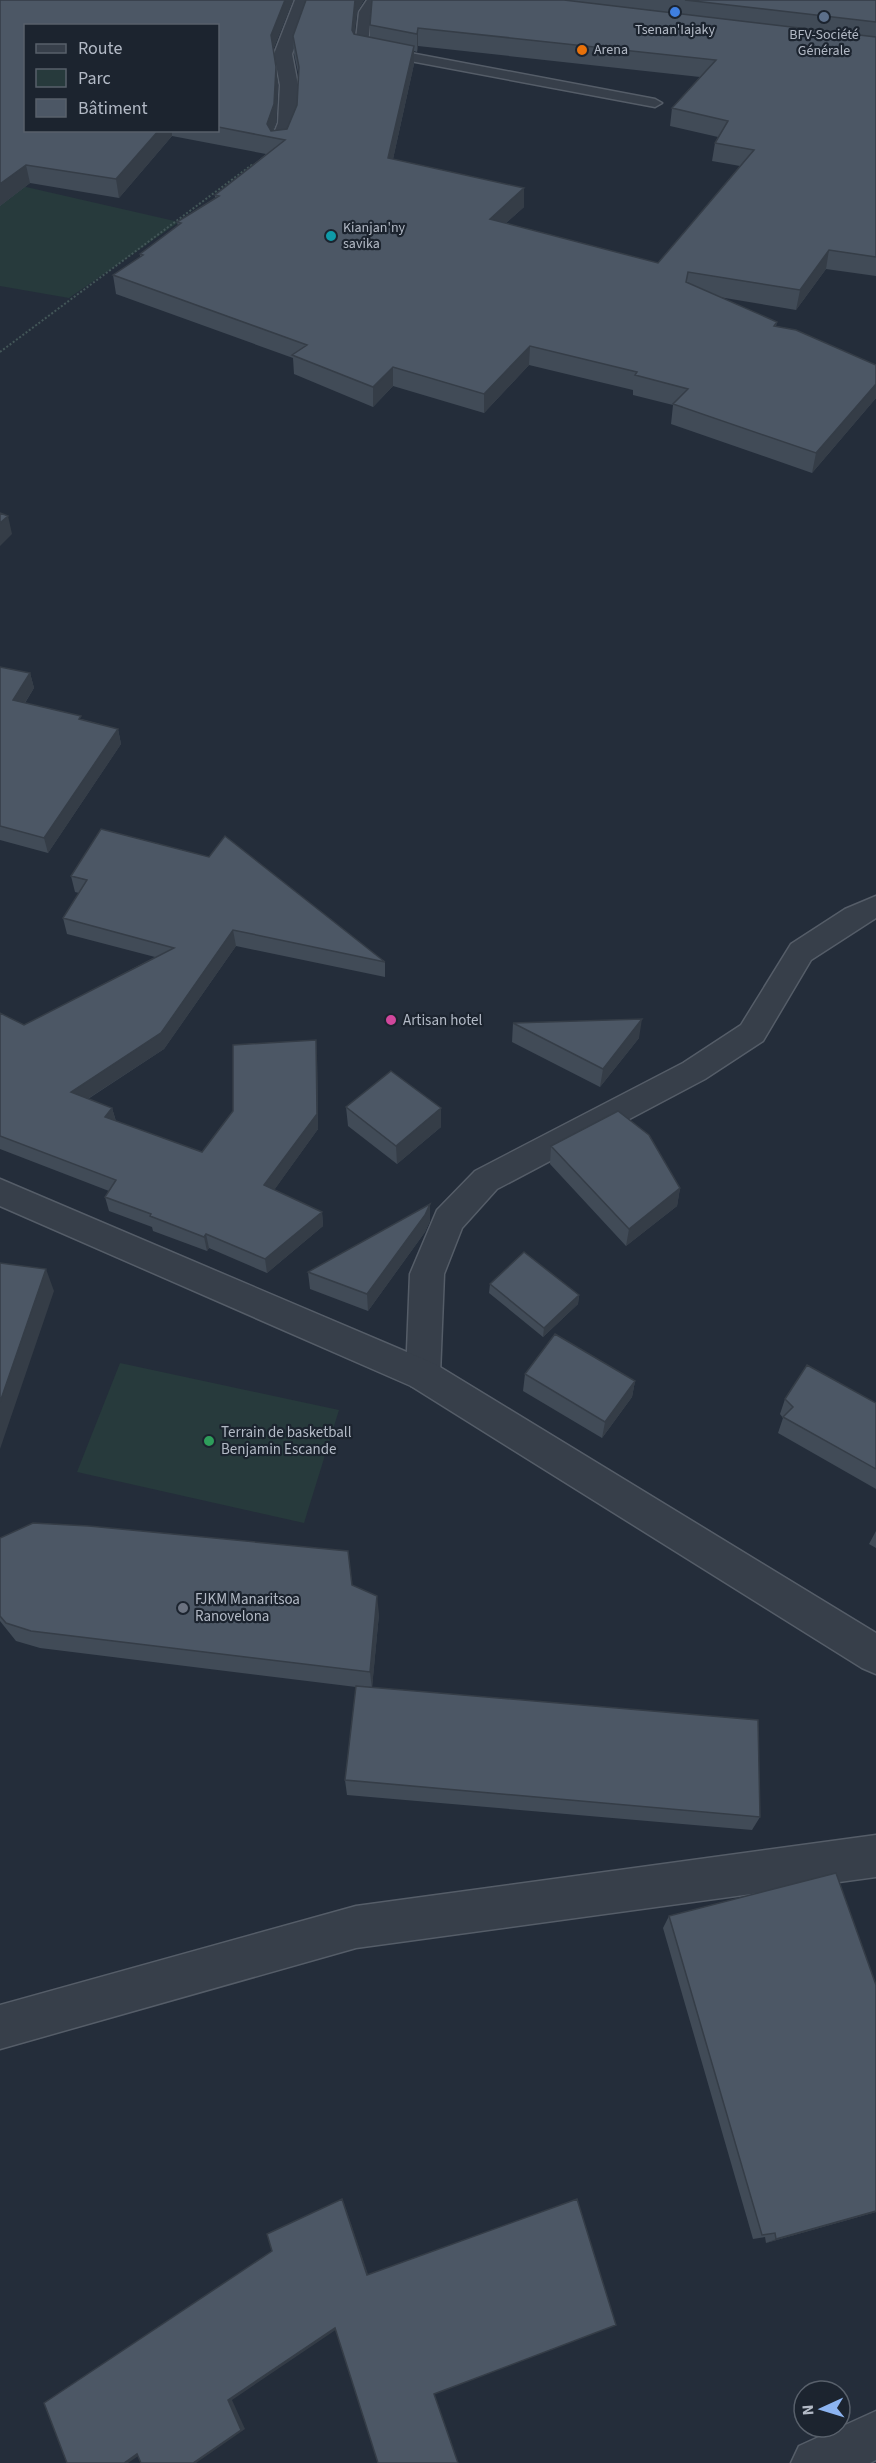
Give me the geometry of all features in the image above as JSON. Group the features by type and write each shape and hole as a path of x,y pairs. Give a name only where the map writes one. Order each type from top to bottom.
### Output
{"street":[{"path":"279,143 287,123 289,85 283,54 303,0"},
{"path":"423,1375 428,1274 449,1220 486,1180 694,1071 752,1033 801,952 855,916 876,906"},
{"path":"0,1192 423,1375 876,1655"},
{"path":"0,2027 356,1927 876,1856"},
{"path":"816,2463 876,2435"}],"lane":[{"path":"373,0 365,12 361,48 655,103"}],"path":[{"path":"0,352 69,298 179,222 279,143"}],"green space":[{"path":"0,181 179,222 69,298 0,286"},
{"name":"Terrain de basketball Benjamin Escande","path":"120,1363 339,1410 304,1523 77,1472"}],"building":[{"path":"0,0 285,0 271,35 276,67 274,104 267,124 271,131 287,129 297,105 299,67 293,36 306,0 355,0 352,30 354,34 414,46 388,158 524,188 490,219 658,263 754,150 715,143 728,121 672,108 716,60 418,28 417,34 370,25 372,0 564,0 876,37 876,257 829,250 800,290 688,272 686,282 777,322 774,326 796,330 876,365 876,384 816,453 673,404 688,389 635,375 637,372 530,346 484,394 393,367 373,387 292,355 307,345 113,275 143,255 140,254 181,223 177,222 219,196 215,195 285,140 219,127 219,24 24,24 24,132 157,132 116,179 26,165 0,184"},
{"path":"685,0 876,0 876,22"},
{"path":"0,513 8,516 0,523"},
{"path":"0,667 30,673 13,700 81,716 79,719 118,729 44,838 0,826"},
{"path":"101,829 209,857 225,836 385,962 233,930 161,1033 71,1092 112,1108 105,1117 202,1152 233,1111 233,1045 316,1040 317,1114 264,1185 322,1212 265,1259 206,1234 204,1237 105,1197 116,1180 0,1136 0,1013 24,1025 174,948 63,918 87,880 71,876"},
{"path":"642,1019 603,1069 513,1023"},
{"path":"391,1071 441,1108 396,1146 346,1107"},
{"path":"618,1111 649,1135 680,1188 629,1229 551,1146"},
{"path":"430,1204 425,1215 367,1294 308,1272"},
{"path":"524,1252 579,1295 544,1328 490,1284"},
{"path":"0,1263 46,1269 0,1402"},
{"path":"555,1334 635,1381 605,1422 525,1374"},
{"path":"807,1365 876,1403 876,1469 783,1417 793,1407 785,1399"},
{"name":"FJKM Manaritsoa Ranovelona","path":"33,1523 89,1526 348,1551 352,1585 377,1596 370,1672 31,1631 6,1623 0,1616 0,1538"},
{"path":"356,1686 758,1720 760,1817 345,1780"},
{"path":"836,1873 876,1985 876,2211 776,2239 775,2233 762,2235 669,1916"},
{"path":"342,2199 367,2275 577,2199 616,2325 434,2394 458,2463 378,2463 335,2328 228,2400 241,2430 193,2463 141,2463 137,2454 124,2463 67,2463 44,2403 272,2251 267,2234"}],"place":[{"name":"Tsenan'Iajaky","path":"675,12"},
{"name":"BFV-Société Générale","path":"824,17"},
{"name":"Arena","path":"582,50"},
{"name":"Kianjan'ny savika","path":"331,236"},
{"name":"Artisan hotel","path":"391,1020"},
{"name":"Terrain de basketball Benjamin Escande","path":"209,1441"},
{"name":"FJKM Manaritsoa Ranovelona","path":"183,1608"}]}
